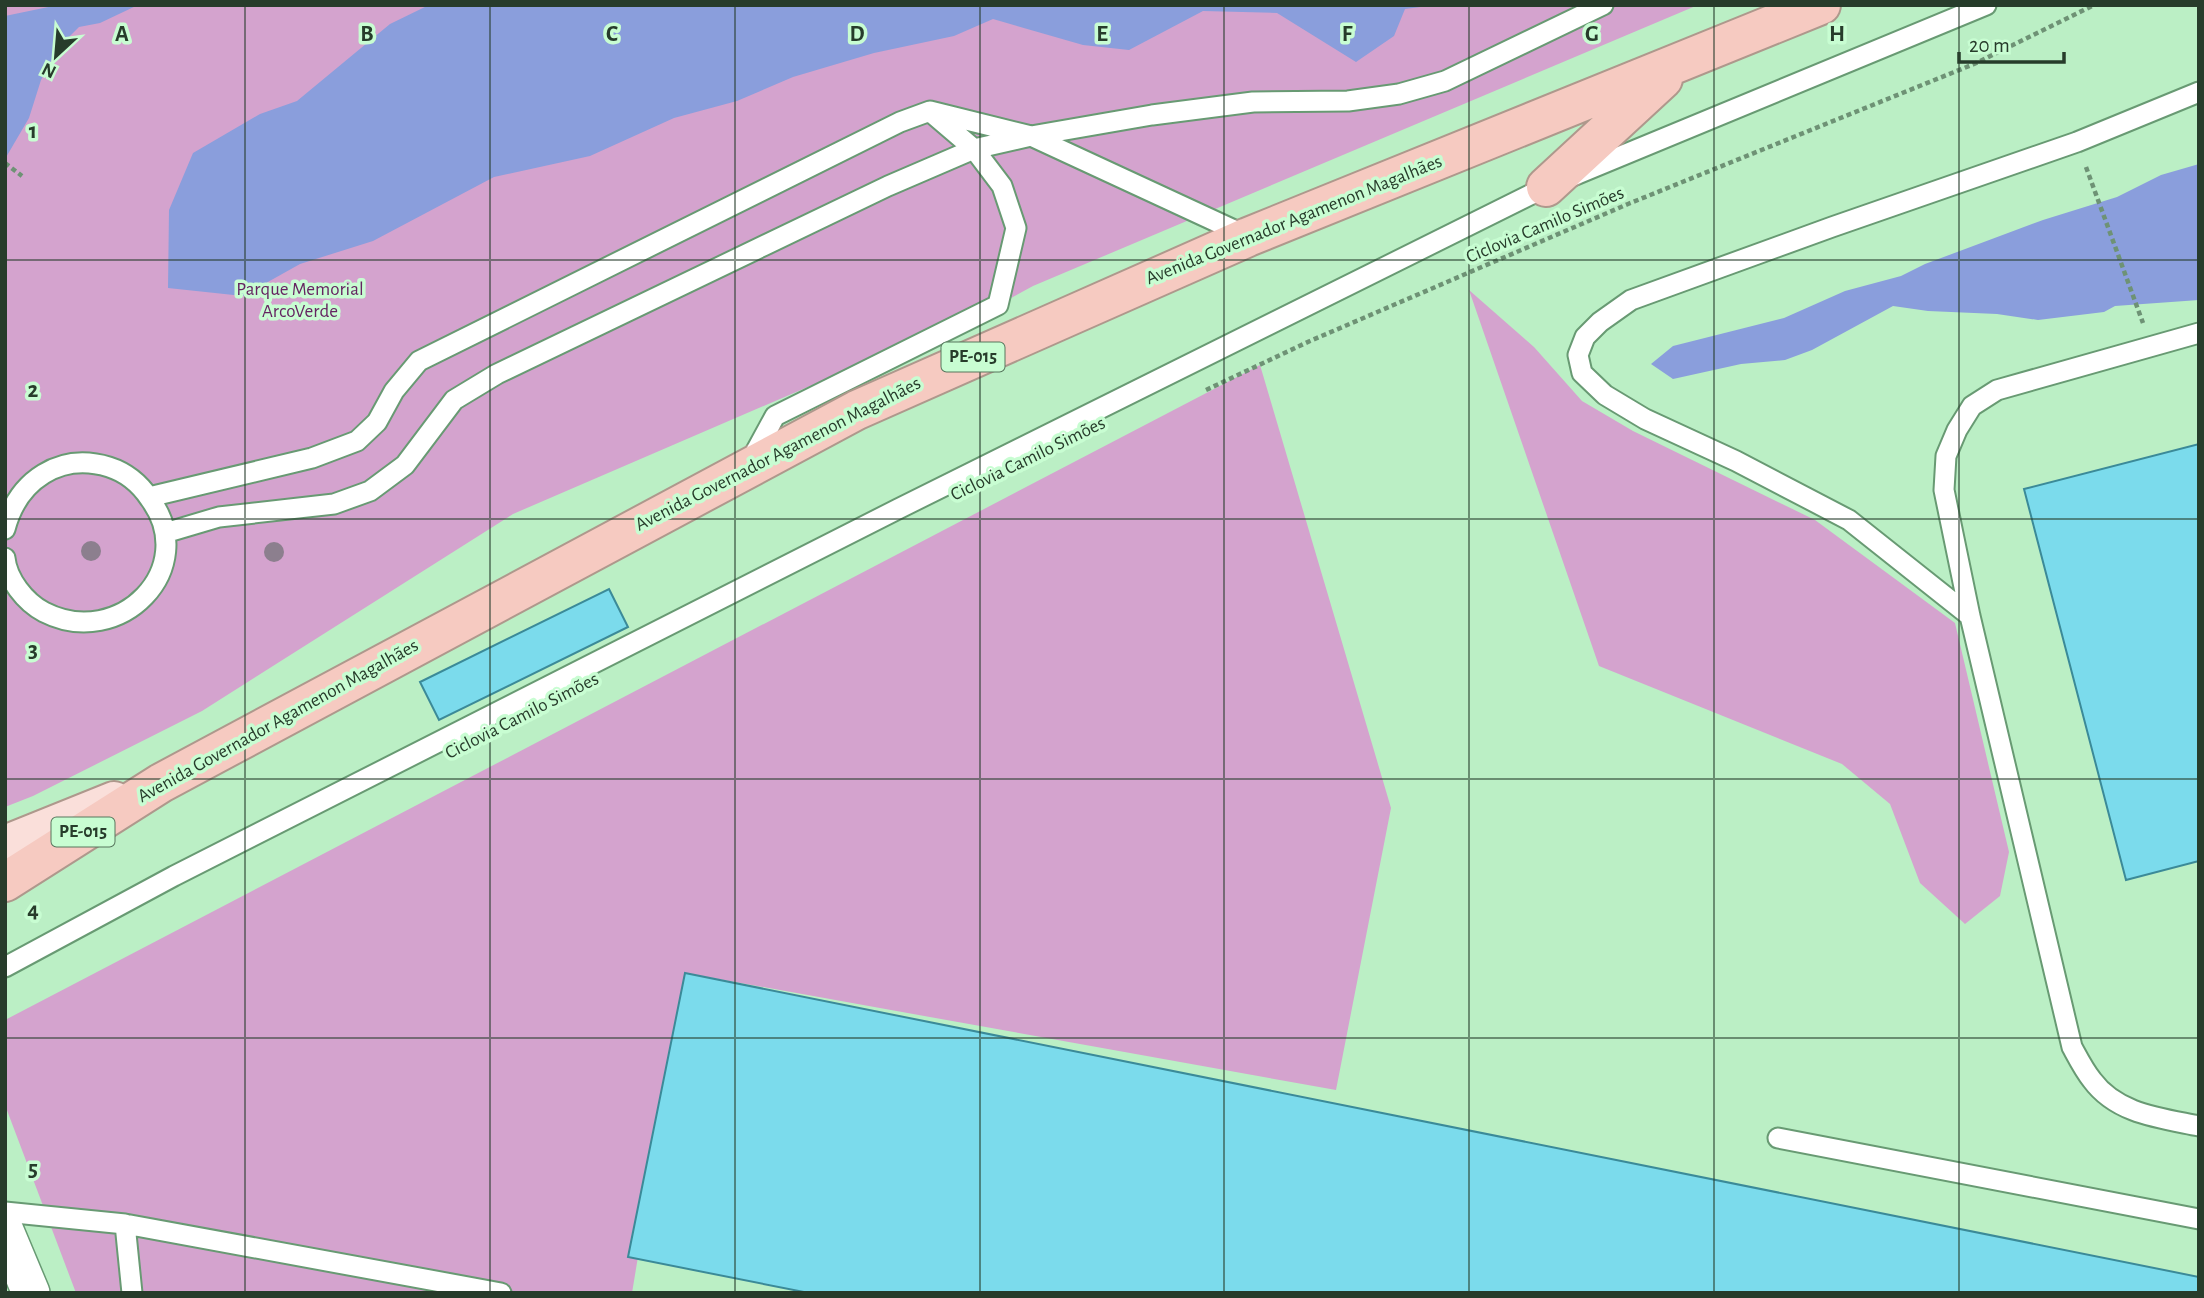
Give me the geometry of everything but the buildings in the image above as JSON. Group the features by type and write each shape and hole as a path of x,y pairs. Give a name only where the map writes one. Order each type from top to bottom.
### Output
{"highway":[{"name":"Avenida Governador Agamenon Magalhães","path":"5,882 161,782 857,410 1248,237 1821,5"},
{"path":"1546,187 1678,65"}],"main road":[{"path":"5,845 161,782"}],"street":[{"path":"5,1231 31,1293"}],"lane":[{"path":"165,533 219,517 334,504 370,491 405,466 454,400 497,374 888,186 974,149 1152,115 1253,102 1348,101 1399,94 1444,81 1603,5"},
{"path":"5,967 235,844 886,515 1546,187 1986,5"},
{"path":"1970,616 1849,520 1736,461 1645,419 1605,395 1582,373 1578,355 1585,337 1600,322 1631,300 2077,142 2199,92"},
{"path":"747,467 775,416 998,305 1016,228 1002,186 974,149 930,111"},
{"path":"149,497 312,457 357,441 377,422 394,391 419,361 900,122 930,111 1031,136 1248,237"},
{"path":"2199,333 1997,390 1972,406 1957,430 1946,456 1944,490 1970,616 2072,1047 2093,1082 2116,1102 2133,1112 2199,1126"},
{"path":"5,529 10,512 24,490 44,473 69,464 96,463 121,471 142,486 158,508 165,533 164,561 153,586 136,606 113,619 86,624 59,620 11,592 5,558"},
{"path":"1778,1138 2199,1219"},
{"path":"5,1212 125,1224 501,1293"},
{"path":"125,1224 132,1293"}],"path":[{"name":"Ciclovia Camilo Simões","path":"1197,394 1310,341 1615,209 1973,64 2094,5"},
{"path":"5,163 22,176"},
{"path":"2091,182 2146,331"}],"green space":[{"name":"Parque Memorial ArcoVerde","path":"5,5 1698,5 1033,286 998,305 513,514 202,711 33,796 5,807"},
{"path":"1469,290 1534,347 1582,401 1633,431 1815,520 1955,623 2009,852 2000,896 1965,924 1920,883 1890,804 1842,764 1599,666"},
{"path":"1260,365 1391,808 1336,1090 685,973 632,1293 76,1293 5,1105 5,1020"}],"water":[{"path":"58,5 138,5 100,23 79,27 58,48 41,80 29,118 5,159 5,16"},
{"path":"429,5 1436,5 1405,9 1394,36 1356,62 1277,13 1203,11 1129,50 1083,45 993,19 954,36 874,53 793,77 737,101 674,118 590,156 494,177 373,241 300,264 243,296 168,288 169,210 193,153 260,114 297,101 390,24"},
{"path":"2199,164 2199,300 2115,306 2104,312 2038,320 1893,306 1812,350 1785,360 1741,364 1673,379 1651,364 1673,346 1784,318 1845,291 1901,276 1925,264 2043,220 2117,197 2161,175"}]}
